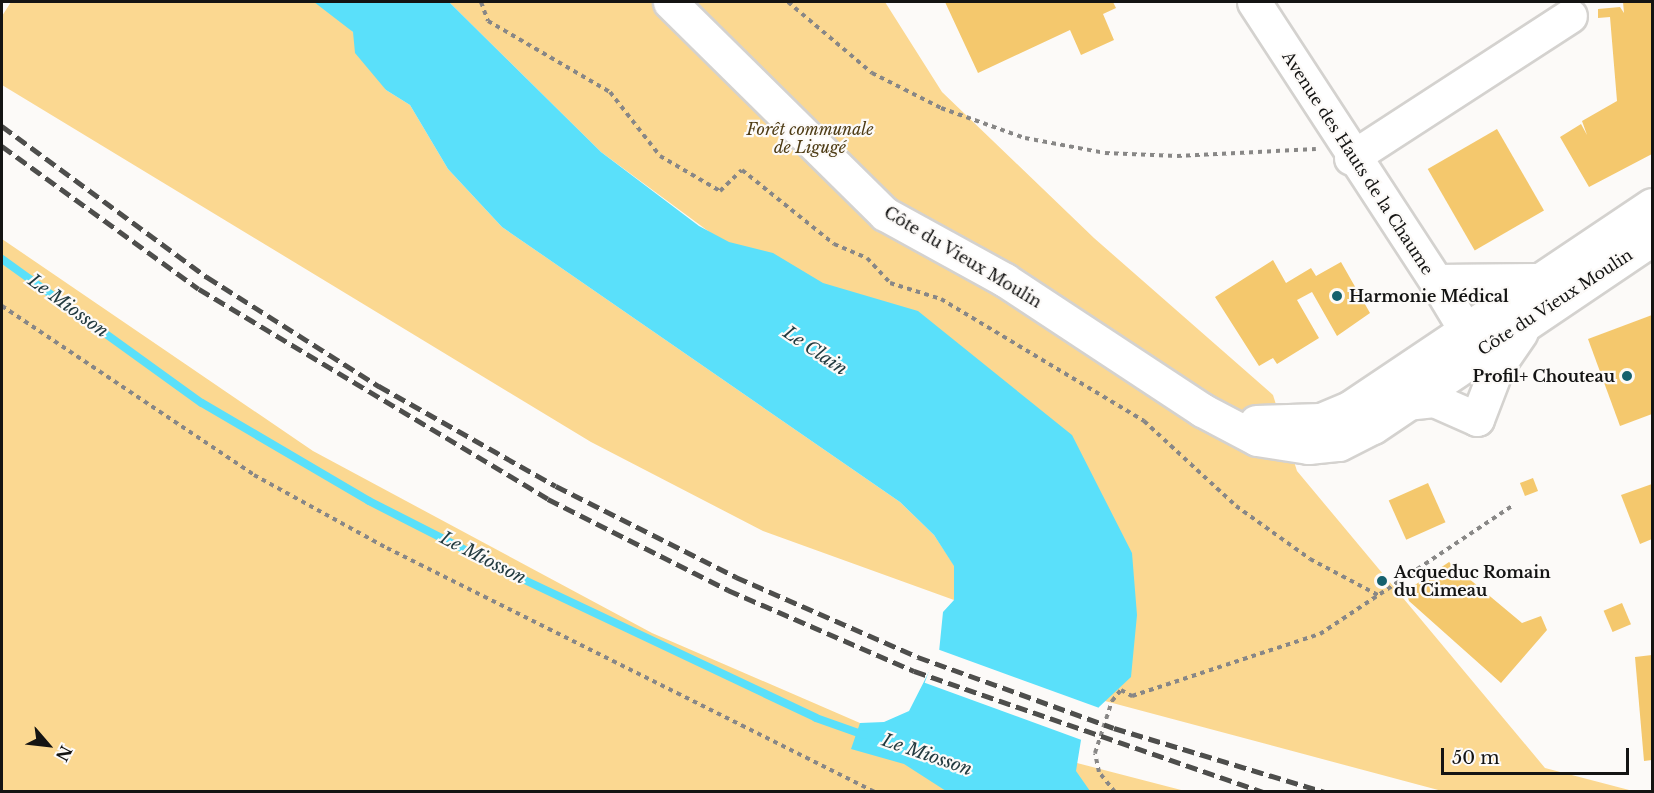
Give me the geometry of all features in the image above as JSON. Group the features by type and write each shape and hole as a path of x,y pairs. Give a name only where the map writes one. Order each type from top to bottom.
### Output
{"street":[{"name":"Côte du Vieux Moulin","path":"670,2 885,214 1005,280 1202,410 1257,439 1308,447 1339,444 1406,403 1466,344 1539,279 1653,205"},
{"name":"Avenue des Hauts de la Chaume","path":"1254,2 1348,153 1436,281 1466,344"},
{"path":"1348,153 1570,16"},
{"name":"Côte du Vieux Moulin","path":"1202,410 1259,423 1321,420 1466,344 1535,314 1653,238"},
{"path":"1436,281 1539,279"},
{"path":"1406,403 1434,400 1477,419 1497,367 1535,314"}],"path":[{"path":"481,2 496,27 610,92 660,156 720,191 742,170 834,244 867,258 890,283 941,299 1144,421 1236,506 1310,559 1380,596"},
{"path":"788,2 872,73 941,108 1025,138 1105,153 1177,156 1348,153"},
{"path":"2,306 254,475 387,548 875,792"},
{"path":"1115,792 1099,772 1095,753 1112,701 1121,690 1132,696 1320,634 1512,506"}],"green space":[{"path":"11,2 314,2 336,14 353,32 386,90 410,105 448,169 502,227 900,502 934,535 954,565 954,600 763,531 591,442 2,85 2,16"},
{"name":"Forêt communale de Ligugé","path":"449,2 885,2 942,92 1094,238 1273,395 1297,471 1545,768 1633,791 1442,791 1105,701 1009,453 601,152"},
{"path":"2,239 313,451 652,633 860,723 1037,766 1077,763 1185,791 2,791"}],"water":[{"name":"Le Clain","path":"314,2 449,2 601,152 699,226 729,242 773,253 823,283 918,311 1072,435 1132,553 1137,615 1131,677 1099,707 1081,740 1076,771 1090,791 946,791 904,764 851,749 860,723 884,722 909,711 939,652 943,612 954,600 954,566 934,535 900,502 502,227 448,169 410,105 386,90 355,53 353,32"}],"pier":[{"path":"937,649 1101,709 1089,743 925,683"}],"building":[{"path":"945,2 1113,2 1116,8 1103,14 1114,40 1081,55 1070,30 978,73"},
{"path":"1623,2 1652,2 1652,154 1589,187 1560,137 1581,124 1587,135 1582,121 1617,101 1610,17 1598,18 1598,9 1620,7 1624,13"},
{"path":"1497,129 1544,210 1475,250 1428,169"},
{"path":"1273,260 1286,283 1311,268 1316,276 1341,262 1370,313 1337,336 1312,292 1297,300 1319,338 1277,364 1273,358 1259,366 1215,297"},
{"name":"Profil+ Chouteau","path":"1652,315 1652,414 1620,426 1588,339"},
{"path":"1533,478 1538,491 1525,496 1520,483"},
{"path":"1428,483 1445,522 1406,540 1389,500"},
{"path":"1652,484 1652,539 1640,544 1621,495"},
{"path":"1449,562 1522,623 1541,616 1547,630 1501,683 1409,601 1406,591"},
{"path":"1622,603 1631,624 1613,632 1604,611"},
{"path":"1652,655 1652,760 1644,761 1635,657"}],"waterway":[{"name":"Le Miosson","path":"2,259 202,403 369,501 514,575 816,718 864,735"}],"railway":[{"path":"2,126 207,277 379,386 556,486 736,577 918,657 1114,728 1324,792"},
{"path":"2,146 199,289 548,499 728,590 914,671 1264,792"}],"place":[{"name":"Harmonie Médical","path":"1337,296"},
{"name":"Profil+ Chouteau","path":"1627,376"},
{"name":"Acqueduc Romain du Cimeau","path":"1382,581"}]}
